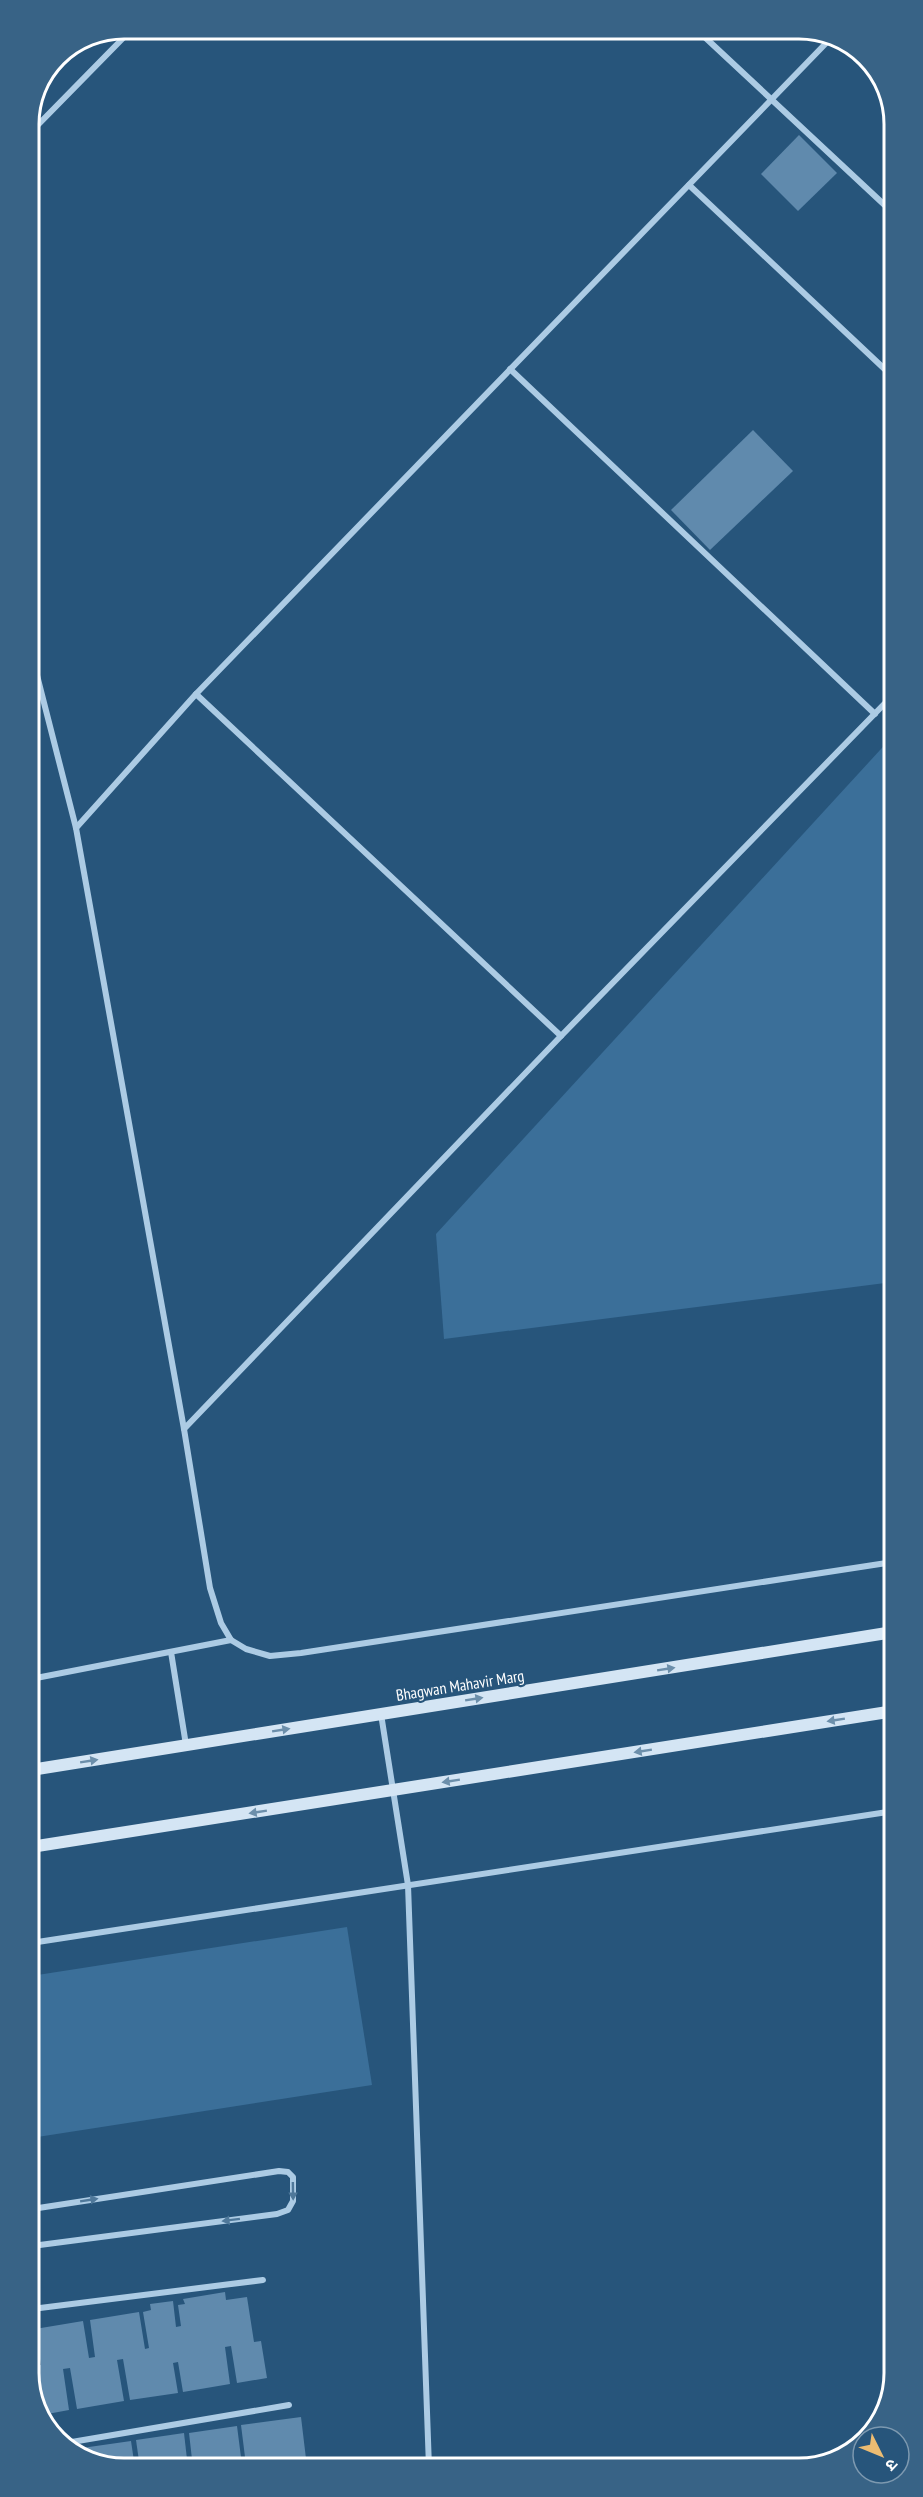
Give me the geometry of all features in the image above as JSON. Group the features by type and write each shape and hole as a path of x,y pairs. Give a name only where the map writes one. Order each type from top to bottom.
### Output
{"main road":[{"name":"Bhagwan Mahavir Marg","path":"39,1769 884,1633"},
{"path":"39,1846 884,1713"}],"street":[{"path":"39,124 121,39"},
{"path":"707,39 773,98 884,204"},
{"path":"76,828 196,694 826,43"},
{"path":"689,185 884,368"},
{"path":"510,369 875,714"},
{"path":"39,683 76,828 184,1429 210,1588 220,1623 231,1640 246,1649 270,1656 301,1653 884,1563"},
{"path":"196,694 561,1036"},
{"path":"184,1429 561,1036 884,704"},
{"path":"39,1677 231,1640"},
{"path":"171,1652 186,1745"},
{"path":"381,1714 408,1885 429,2458"},
{"path":"39,1942 884,1813"},
{"path":"39,2208 279,2171 288,2172 292,2177 293,2201 288,2210 277,2214 39,2245"},
{"path":"39,2308 263,2280"},
{"path":"74,2442 289,2405"}],"shaded area":[{"path":"884,746 884,1283 444,1339 436,1234"},
{"path":"347,1927 372,2085 39,2137 39,1975"}],"building":[{"path":"799,135 837,173 798,211 761,174"},
{"path":"753,430 793,471 710,550 671,510"},
{"path":"225,2292 226,2300 247,2297 254,2342 261,2341 267,2378 237,2383 231,2346 225,2347 230,2384 183,2392 178,2362 173,2363 178,2393 130,2400 123,2359 117,2360 124,2401 77,2409 70,2368 63,2369 69,2410 49,2414 40,2385 39,2328 83,2321 89,2358 95,2357 90,2320 139,2312 145,2349 149,2348 143,2312 151,2310 150,2304 173,2301 176,2327 181,2326 178,2305 185,2304 183,2299"},
{"path":"301,2417 306,2458 245,2458 241,2425"},
{"path":"237,2426 241,2458 192,2458 189,2433"},
{"path":"184,2433 187,2458 139,2458 136,2440"},
{"path":"131,2441 134,2458 102,2455 84,2448"}]}
